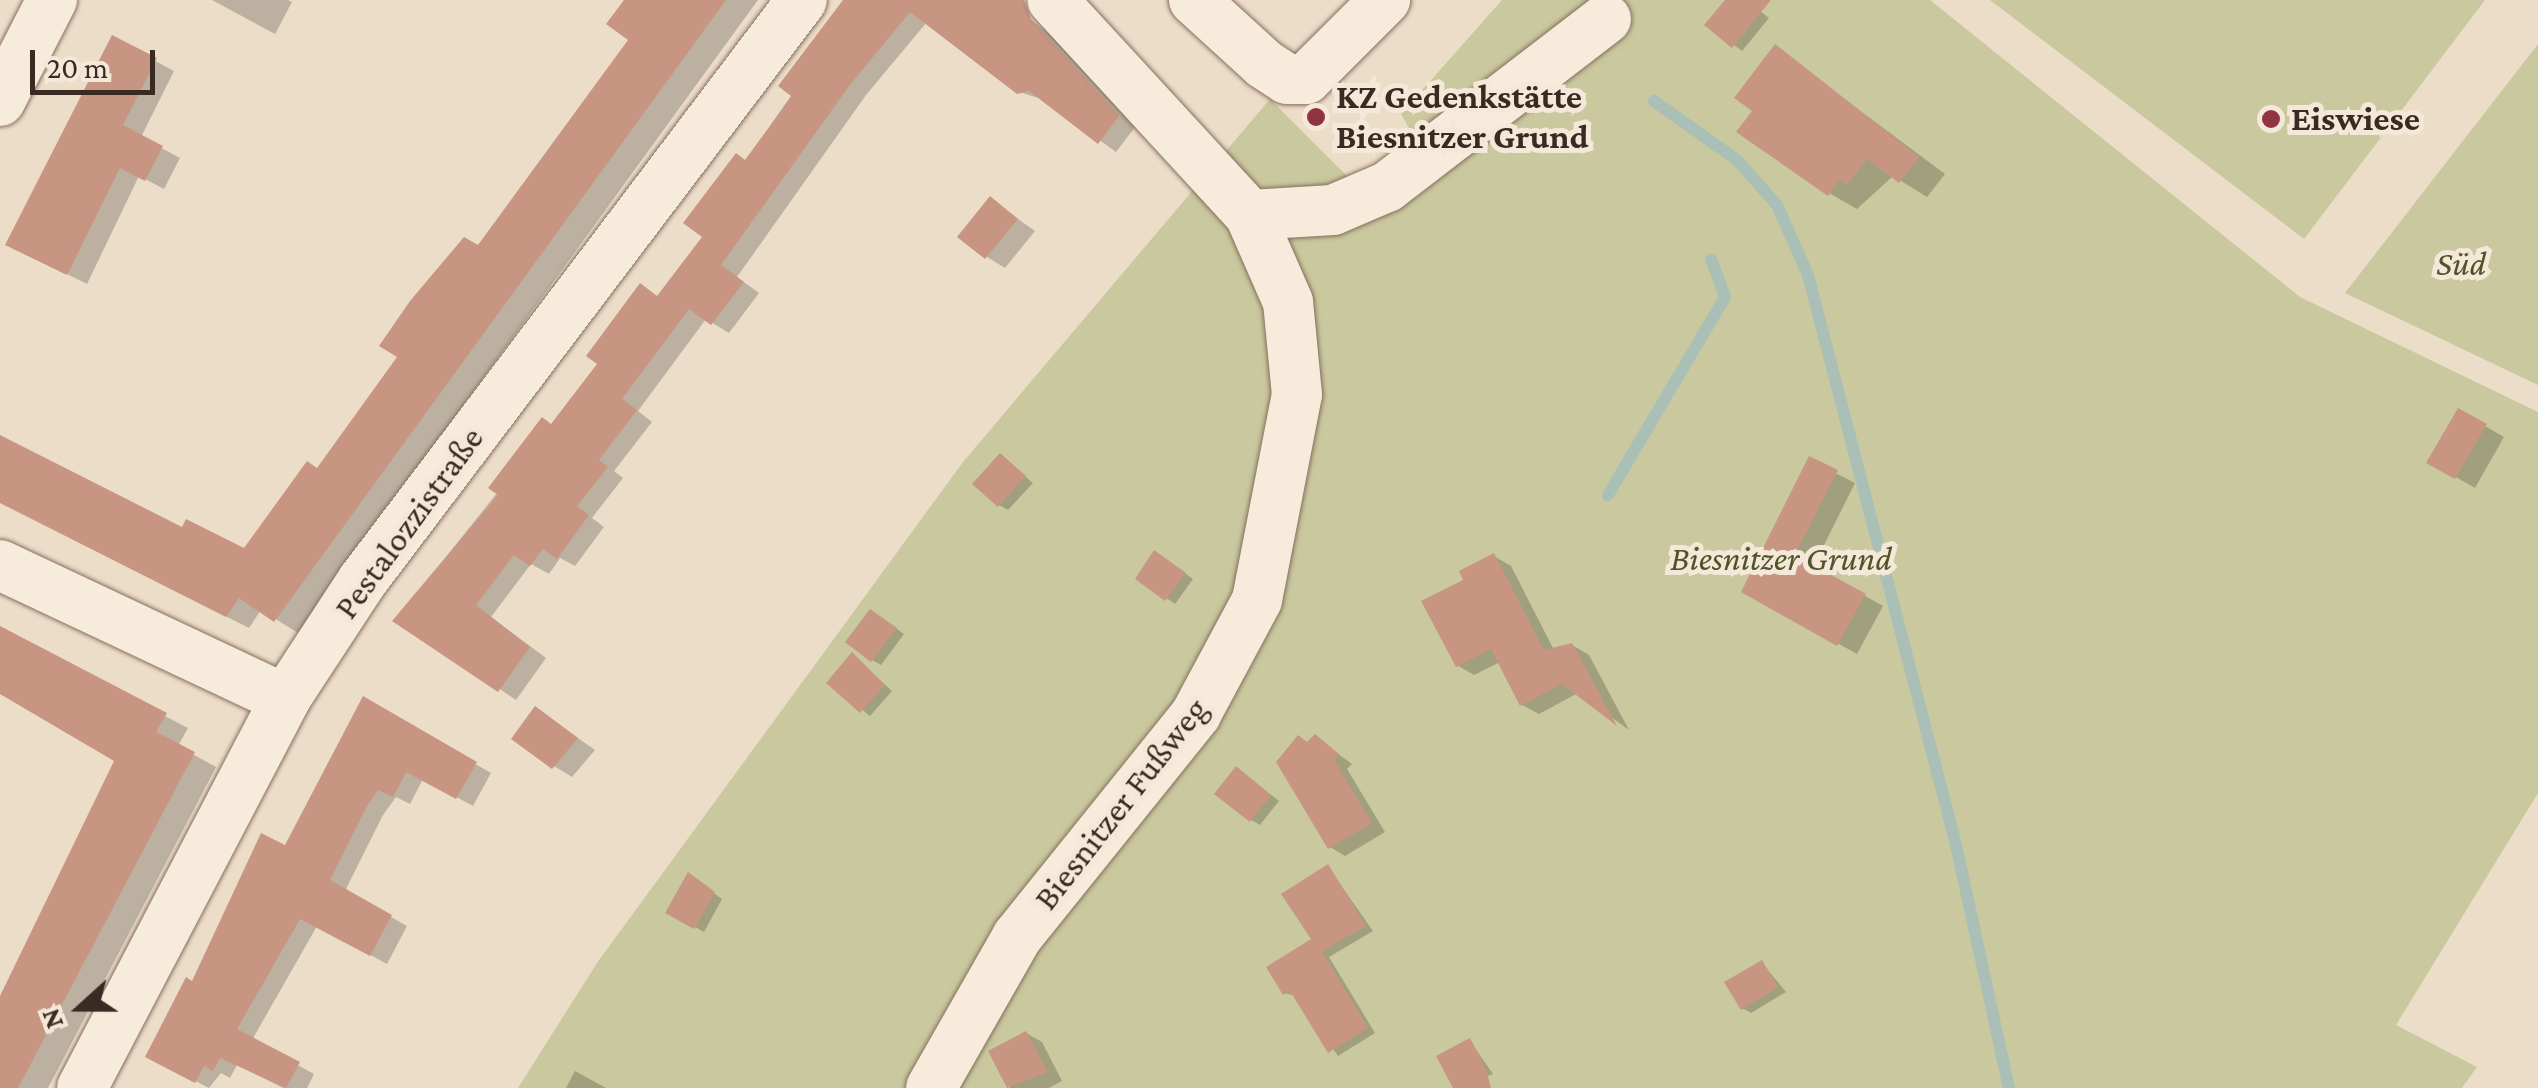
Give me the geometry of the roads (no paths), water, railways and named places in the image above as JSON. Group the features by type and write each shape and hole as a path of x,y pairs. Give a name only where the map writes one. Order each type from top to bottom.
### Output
{"street":[{"path":"0,101 52,0"},
{"name":"Pestalozzistraße","path":"82,1088 285,699 364,580 802,0"},
{"name":"Biesnitzer Fußweg","path":"931,1088 1017,937 1196,714 1257,600 1297,395 1288,302 1250,215 1052,0"},
{"path":"1194,0 1264,64 1287,79 1306,80 1385,0"},
{"path":"1250,215 1333,210 1387,186 1606,19"},
{"path":"0,565 285,699"}],"waterway":[{"path":"1654,101 1737,160 1777,205 1808,275 1956,845 2009,1088"},
{"path":"1608,495 1725,297 1711,259"}],"place":[{"name":"KZ Gedenkstätte Biesnitzer Grund","path":"1316,117"},
{"name":"Eiswiese","path":"2271,119"}],"park label":[{"name":"Süd","path":"2461,264"},
{"name":"Biesnitzer Grund","path":"1781,559"}]}
